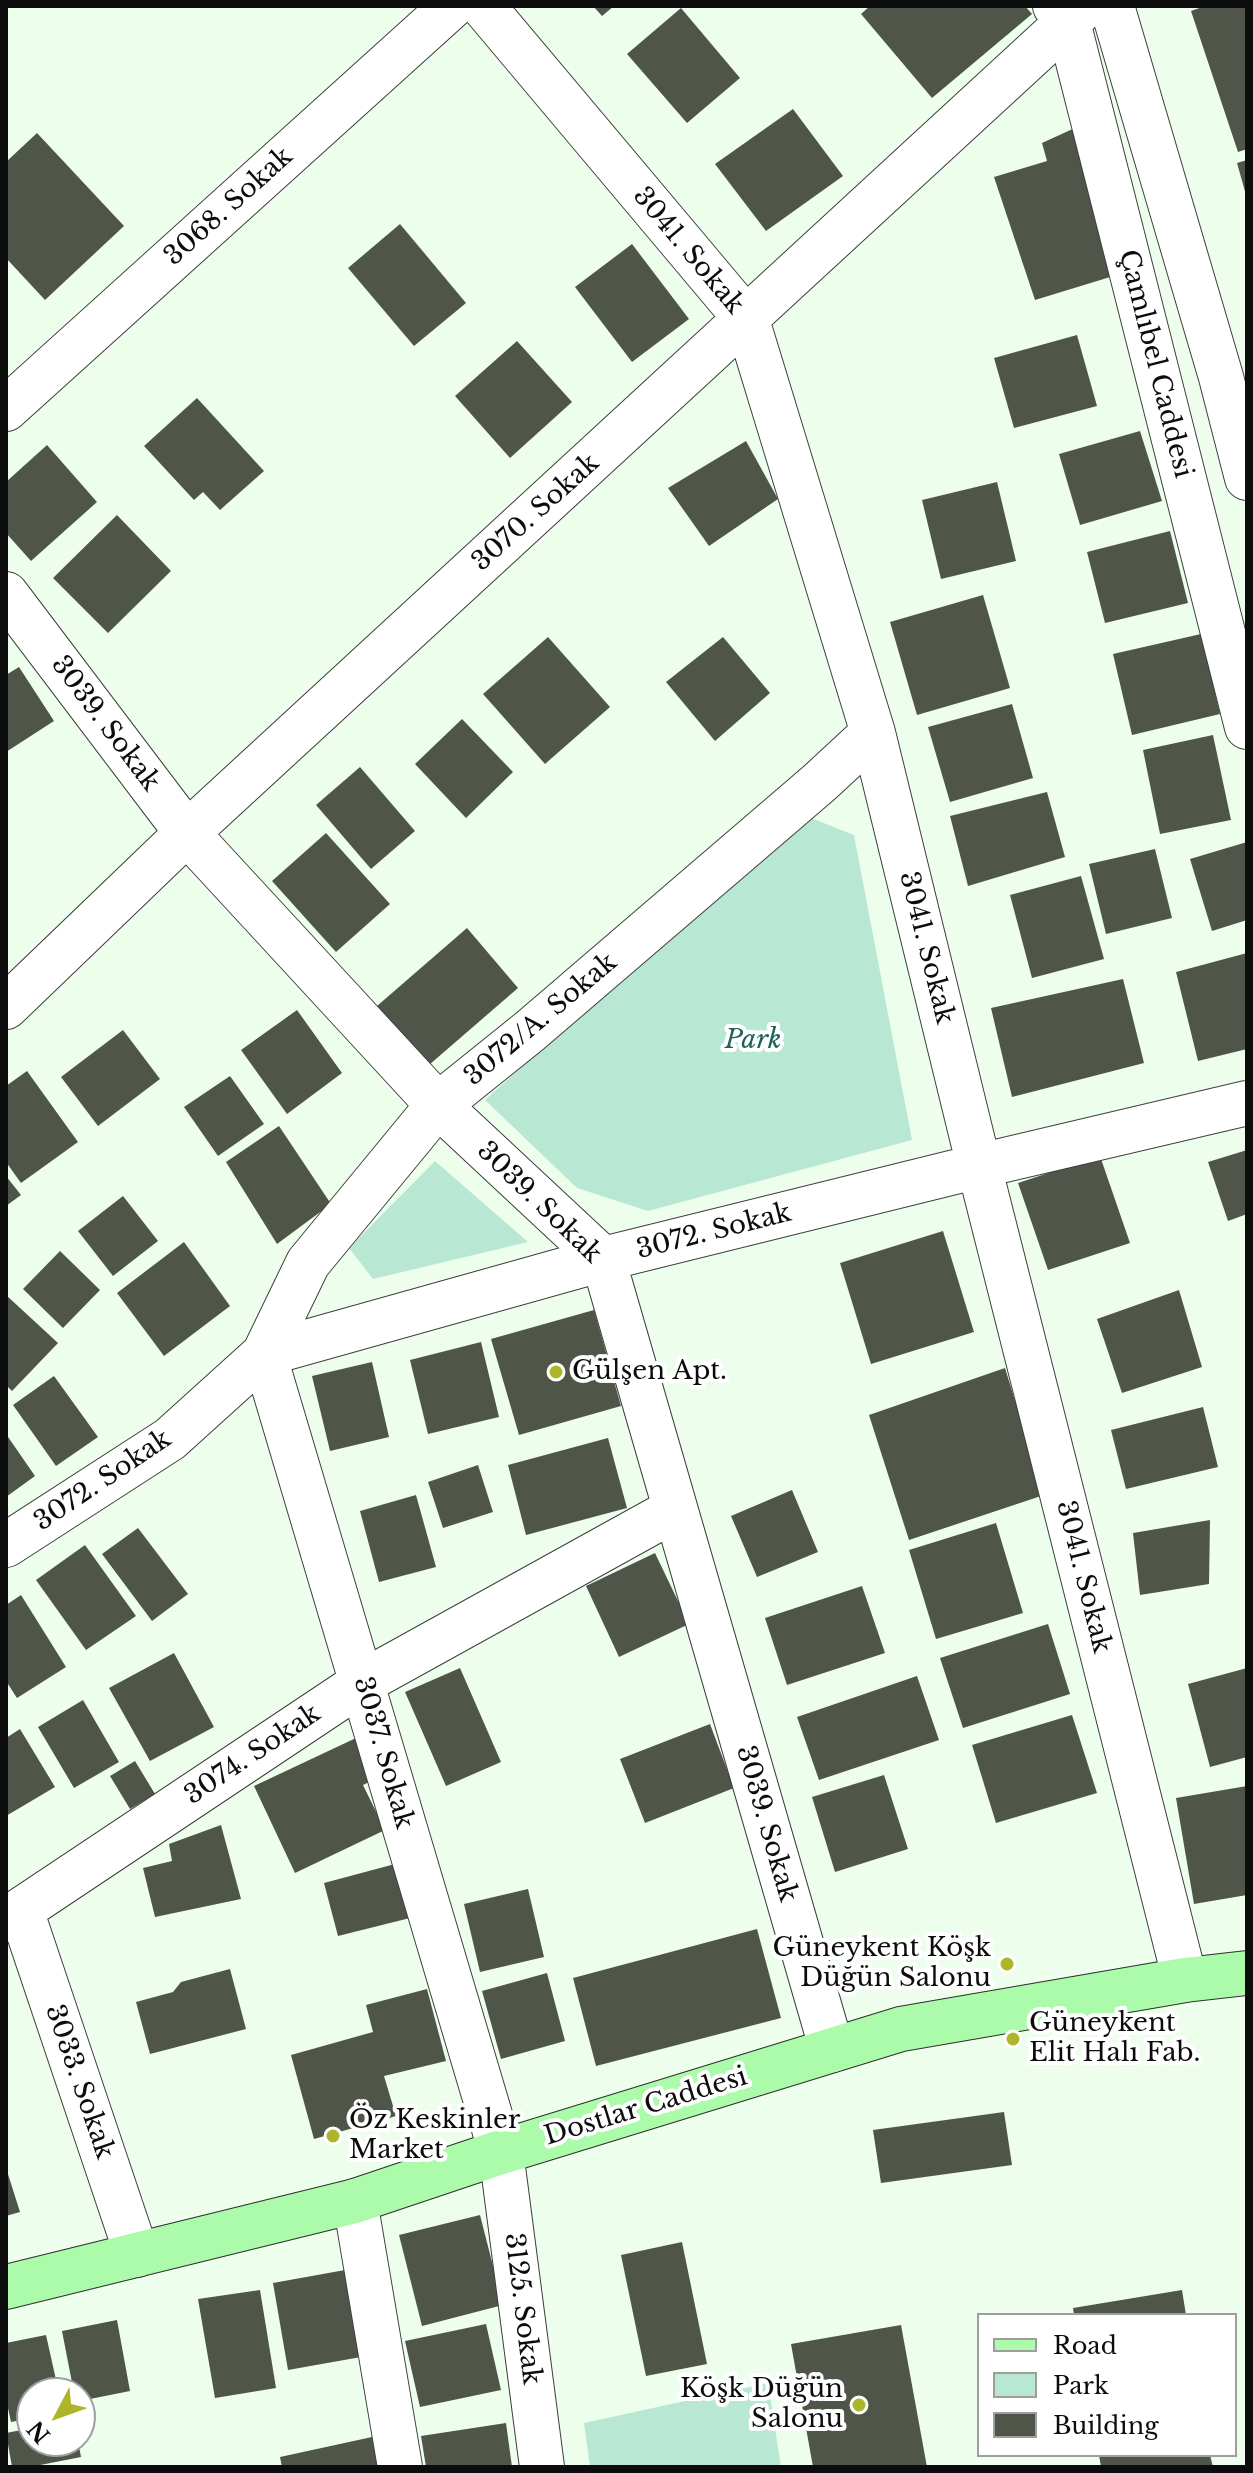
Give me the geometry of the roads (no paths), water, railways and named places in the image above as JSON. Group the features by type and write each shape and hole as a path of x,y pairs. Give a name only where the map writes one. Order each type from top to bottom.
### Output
{"main road":[{"name":"Dostlar Caddesi","path":"6,2287 355,2201 501,2152 901,2029 1185,1980 1247,1973"}],"street":[{"name":"3068. Sokak","path":"6,409 452,6"},
{"name":"3041. Sokak","path":"483,6 747,320 873,733 1185,1980"},
{"path":"1112,6 1221,377 1247,478"},
{"name":"3070. Sokak","path":"10,998 747,320 1069,11"},
{"name":"Çamlıbel Caddesi","path":"1069,11 1247,727"},
{"name":"3039. Sokak","path":"6,594 187,833 438,1105 603,1259 832,2050"},
{"name":"3072/A. Sokak","path":"264,1354 308,1263 438,1105 555,1010 873,733"},
{"name":"3072. Sokak","path":"6,1545 170,1439 264,1354 603,1259 1247,1103"},
{"name":"3037. Sokak","path":"264,1354 501,2152"},
{"name":"3074. Sokak","path":"13,1915 363,1682 674,1510"},
{"name":"3033. Sokak","path":"13,1915 137,2255"},
{"name":"3125. Sokak","path":"501,2152 542,2467"},
{"path":"355,2201 400,2467"}],"place":[{"name":"Gülşen Apt.","path":"556,1372"},
{"name":"Güneykent Köşk Düğün Salonu","path":"1007,1964"},
{"name":"Güneykent Elit Halı Fab.","path":"1013,2039"},
{"name":"Öz Keskinler Market","path":"333,2136"},
{"name":"Köşk Düğün Salonu","path":"859,2405"}],"park label":[{"name":"Park","path":"753,1041"}]}
